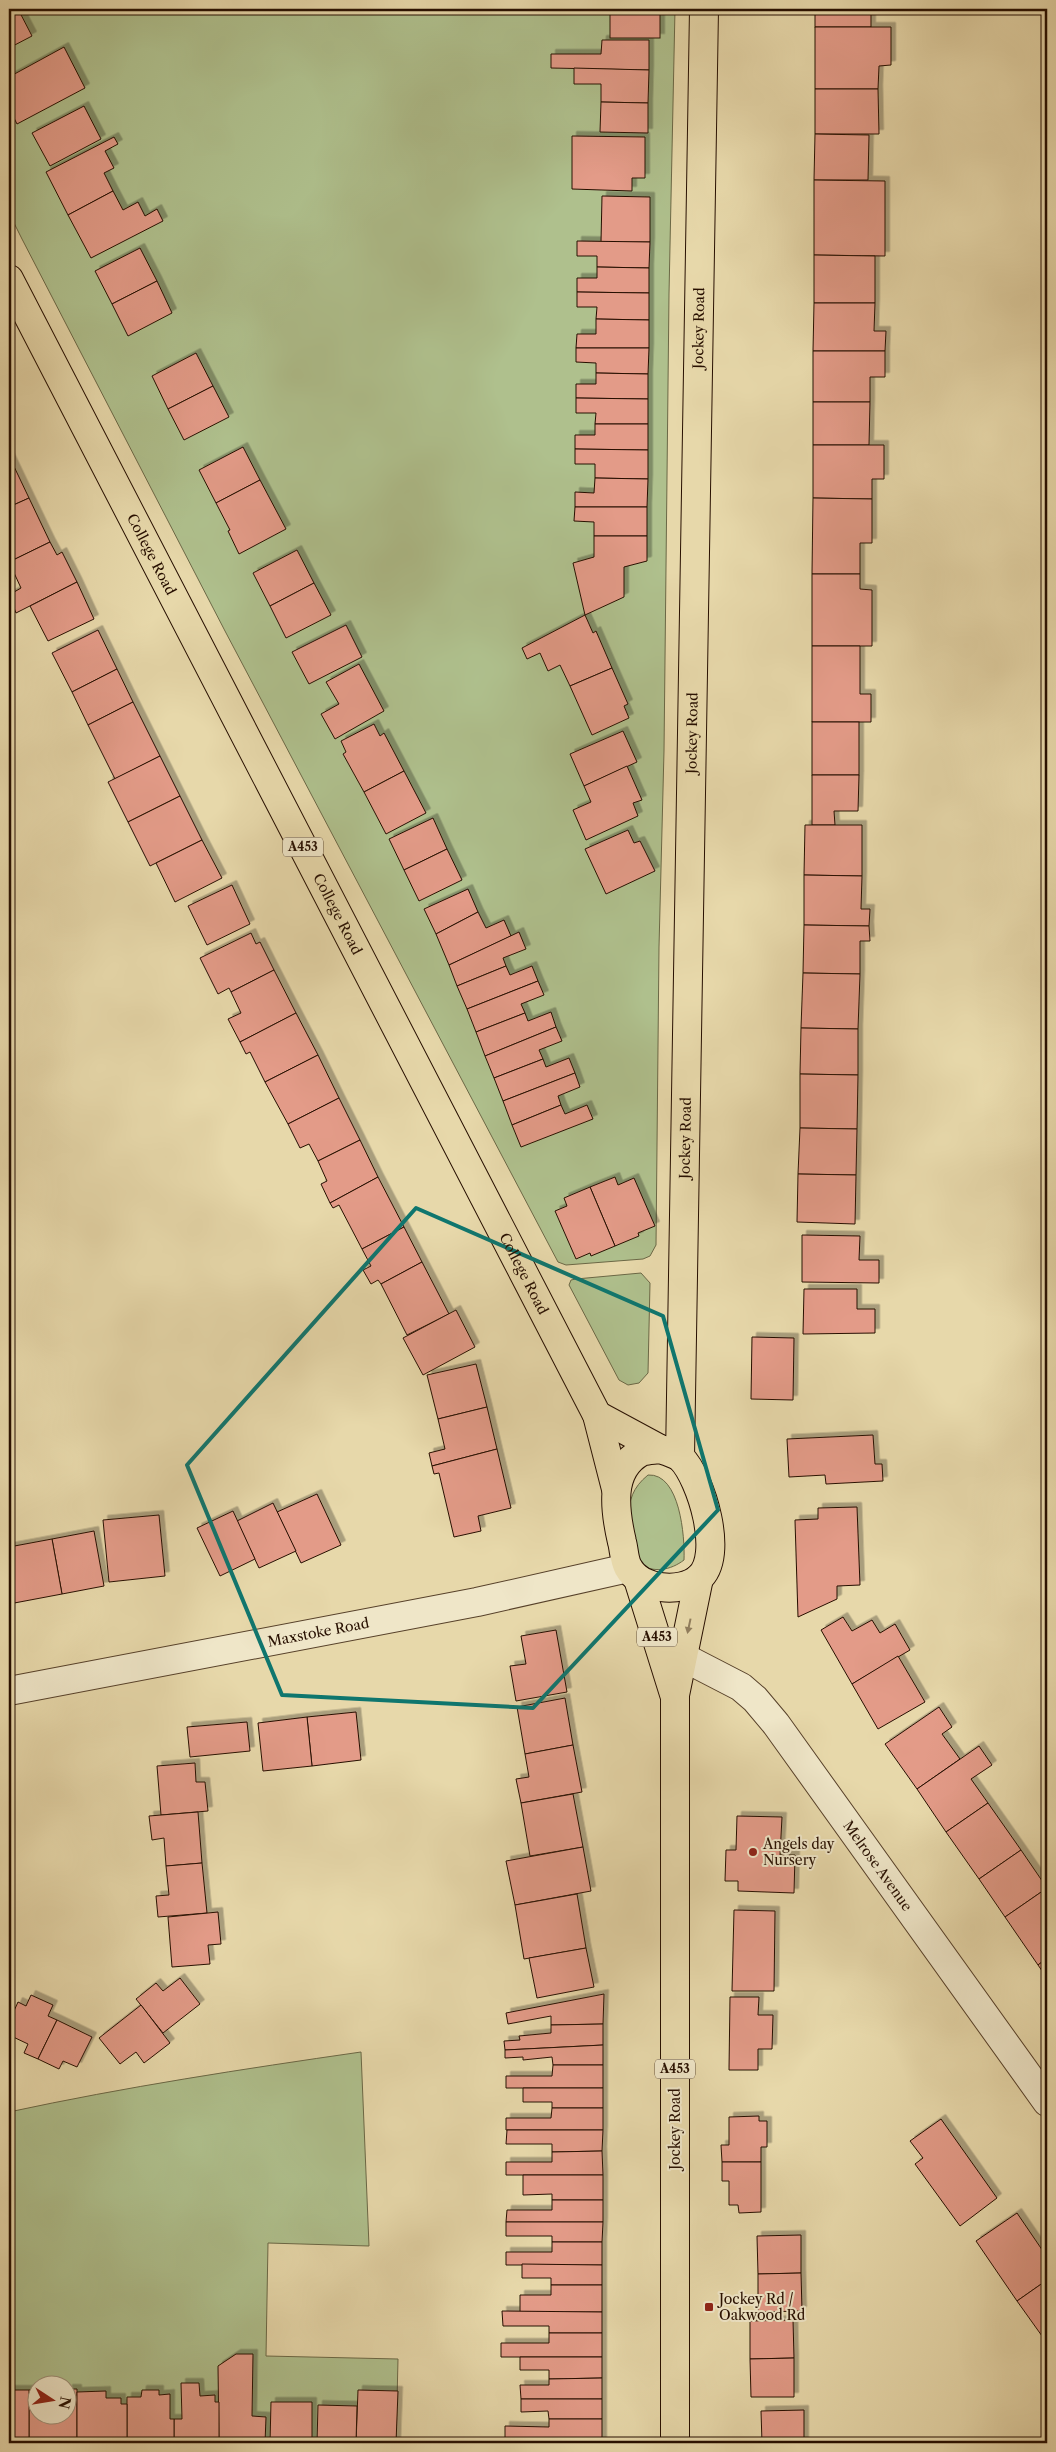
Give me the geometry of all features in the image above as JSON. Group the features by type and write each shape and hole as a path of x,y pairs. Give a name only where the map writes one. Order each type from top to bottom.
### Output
{"main road":[{"name":"Jockey Road","path":"670,1453 704,9"},
{"name":"College Road","path":"9,279 597,1415 616,1489"},
{"path":"597,1415 670,1453 696,1481 708,1520 711,1538 707,1567 699,1578 678,1587 658,1587 633,1573 619,1528 616,1489 624,1468 641,1452 670,1453"},
{"name":"Jockey Road","path":"633,1573 675,1696"},
{"name":"Jockey Road","path":"675,2443 675,1696 699,1578"}],"street":[{"name":"Maxstoke Road","path":"9,1691 633,1573"},
{"name":"Melrose Avenue","path":"683,1657 742,1687 776,1724 1047,2102"}],"highlighted area":[{"path":"416,1208 663,1316 718,1510 533,1708 282,1695 187,1465"}],"green space":[{"path":"9,9 675,9 669,294 656,1245 650,1256 643,1259 566,1265 558,1262 225,631 22,239 9,213"},
{"path":"641,1273 650,1283 648,1373 639,1383 628,1385 619,1380 569,1285 571,1280 576,1279"},
{"path":"648,1475 659,1477 667,1484 674,1495 683,1537 684,1560 668,1568 656,1570 639,1563 629,1516 633,1495 638,1485"},
{"path":"361,2052 369,2246 268,2243 266,2356 398,2359 396,2443 9,2443 9,2112 228,2072"}],"building":[{"path":"9,9 18,9 32,36 9,48"},
{"path":"610,9 660,9 660,38 610,38"},
{"path":"815,9 871,9 871,27 815,27"},
{"path":"815,27 891,27 891,65 879,66 878,89 815,89"},
{"path":"602,40 649,40 649,70 551,68 551,54 601,54"},
{"path":"64,47 85,88 17,124 9,108 9,77"},
{"path":"574,68 649,70 648,103 601,102 601,84 574,84"},
{"path":"815,89 878,89 879,134 815,134"},
{"path":"601,102 648,103 648,133 600,132"},
{"path":"84,106 101,139 50,166 32,133"},
{"path":"815,134 869,135 868,180 814,180"},
{"path":"572,136 645,137 645,178 632,178 632,191 572,189"},
{"path":"114,137 118,144 105,151 114,168 104,173 113,191 68,215 46,172"},
{"path":"814,180 885,181 885,256 814,255"},
{"path":"113,191 123,210 138,202 145,216 157,209 163,221 91,258 68,215"},
{"path":"602,196 650,197 650,242 601,242"},
{"path":"577,241 650,242 649,268 597,267 597,256 577,256"},
{"path":"140,248 157,281 112,304 95,271"},
{"path":"814,255 875,256 875,303 814,303"},
{"path":"597,267 649,268 649,293 577,292 577,278 597,278"},
{"path":"157,281 172,313 128,336 112,304"},
{"path":"577,292 649,293 649,320 596,319 597,307 577,307"},
{"path":"814,303 875,303 874,331 886,331 885,351 813,351"},
{"path":"596,319 649,320 649,348 576,348 577,334 596,334"},
{"path":"576,348 649,348 648,374 596,373 596,363 576,362"},
{"path":"813,351 885,351 885,377 870,377 870,402 813,402"},
{"path":"196,353 213,386 168,409 152,376"},
{"path":"596,373 648,374 648,399 576,398 576,384 596,384"},
{"path":"213,386 229,417 184,440 168,409"},
{"path":"576,398 648,399 648,424 595,424 596,413 576,413"},
{"path":"813,402 870,402 869,445 813,445"},
{"path":"595,424 648,424 648,450 575,449 575,435 595,435"},
{"path":"813,445 884,445 884,479 872,479 872,499 813,498"},
{"path":"243,447 260,480 216,503 199,470"},
{"path":"575,449 648,450 648,479 595,478 595,464 575,464"},
{"path":"9,456 29,498 9,507"},
{"path":"595,478 648,479 647,507 575,507 575,492 594,493"},
{"path":"260,480 286,529 239,554 228,531 230,530 216,503"},
{"path":"29,498 50,542 9,562 9,507"},
{"path":"813,498 872,499 872,543 860,543 860,574 812,574"},
{"path":"575,507 647,507 647,536 594,536 594,522 574,521"},
{"path":"594,536 647,536 647,561 624,567 624,597 585,615 573,563 594,557"},
{"path":"50,542 57,555 62,552 77,582 16,613 9,595 21,588 9,562"},
{"path":"297,550 314,583 270,606 253,573"},
{"path":"812,574 860,574 860,589 872,590 872,646 812,646"},
{"path":"77,582 94,619 48,641 30,606"},
{"path":"314,583 331,615 286,638 270,606"},
{"path":"585,615 593,633 596,631 612,668 570,686 560,665 548,671 540,653 527,659 522,648"},
{"path":"346,625 362,657 309,684 292,652"},
{"path":"98,630 117,669 72,692 52,653"},
{"path":"812,646 860,646 860,694 871,694 871,722 812,722"},
{"path":"359,664 384,711 335,739 321,714 339,704 326,682"},
{"path":"612,668 628,704 624,706 629,718 592,735 570,686"},
{"path":"117,669 133,702 88,725 72,692"},
{"path":"133,702 160,756 115,779 88,725"},
{"path":"812,722 859,722 859,775 812,775"},
{"path":"374,724 380,736 384,733 404,771 364,792 343,754 346,752 341,741"},
{"path":"623,731 637,762 584,786 570,754"},
{"path":"160,756 180,796 128,822 108,782"},
{"path":"627,766 642,800 633,803 638,816 586,840 573,810 591,802 584,786"},
{"path":"404,771 426,813 386,834 364,792"},
{"path":"812,775 859,775 858,811 834,811 835,825 812,825"},
{"path":"180,796 202,840 150,866 128,822"},
{"path":"433,818 447,849 404,870 389,839"},
{"path":"805,825 862,825 862,876 804,875"},
{"path":"628,830 634,843 640,841 655,871 606,894 585,849"},
{"path":"202,840 222,878 175,902 156,863"},
{"path":"447,849 462,880 419,901 404,870"},
{"path":"804,875 862,876 861,909 870,909 869,926 804,925"},
{"path":"232,885 250,924 207,945 188,906"},
{"path":"468,889 478,912 436,934 424,909"},
{"path":"478,912 486,928 504,920 511,936 449,965 436,934"},
{"path":"804,925 869,926 870,941 860,941 860,974 803,973"},
{"path":"519,932 526,949 503,958 506,966 457,986 449,965"},
{"path":"251,933 256,944 260,942 274,970 231,992 229,988 218,994 200,958"},
{"path":"506,966 510,975 532,966 538,981 467,1009 457,986"},
{"path":"274,970 296,1013 240,1042 228,1019 241,1013 231,992"},
{"path":"803,973 860,974 858,1029 801,1028"},
{"path":"538,981 544,995 521,1004 525,1013 476,1032 467,1009"},
{"path":"551,1012 556,1027 485,1056 476,1032 525,1013 528,1021"},
{"path":"296,1013 318,1055 265,1082 250,1052 246,1054 240,1042"},
{"path":"556,1027 562,1041 539,1050 543,1059 494,1078 485,1056"},
{"path":"801,1028 858,1029 858,1075 800,1074"},
{"path":"318,1055 339,1098 288,1124 265,1082"},
{"path":"569,1058 575,1073 503,1101 494,1078 543,1059 546,1067"},
{"path":"575,1073 580,1087 558,1096 561,1105 512,1125 503,1101"},
{"path":"800,1074 858,1075 857,1129 800,1128"},
{"path":"339,1098 360,1140 318,1161 309,1144 300,1148 288,1124"},
{"path":"561,1105 565,1114 587,1105 593,1119 521,1147 512,1125"},
{"path":"800,1128 857,1129 856,1175 798,1174"},
{"path":"360,1140 378,1177 330,1203 321,1184 327,1181 318,1161"},
{"path":"798,1174 856,1175 855,1224 797,1222"},
{"path":"378,1177 404,1227 362,1249 339,1205 333,1208 330,1203"},
{"path":"615,1177 618,1185 634,1178 655,1226 638,1233 639,1236 615,1246 590,1187"},
{"path":"590,1187 615,1246 591,1256 590,1253 576,1259 555,1211 567,1206 564,1198"},
{"path":"404,1227 422,1262 381,1284 378,1280 371,1284 363,1270 371,1266 362,1249"},
{"path":"802,1235 860,1236 859,1260 879,1260 879,1283 802,1282"},
{"path":"422,1262 449,1314 407,1335 381,1284"},
{"path":"804,1289 857,1289 857,1309 875,1309 875,1333 803,1334"},
{"path":"456,1310 475,1347 423,1375 403,1338"},
{"path":"752,1337 794,1338 793,1400 751,1399"},
{"path":"476,1364 487,1407 438,1419 427,1375"},
{"path":"487,1407 497,1449 432,1466 429,1453 445,1449 438,1419"},
{"path":"873,1435 875,1464 882,1464 883,1481 826,1484 825,1475 789,1477 787,1439"},
{"path":"497,1449 511,1508 478,1516 481,1531 454,1537 439,1473 434,1474 432,1466"},
{"path":"317,1494 341,1545 301,1563 277,1512"},
{"path":"273,1503 296,1551 259,1568 237,1521"},
{"path":"857,1507 860,1585 837,1586 837,1599 798,1617 795,1520 818,1519 818,1508"},
{"path":"233,1511 255,1559 220,1576 197,1528"},
{"path":"159,1515 165,1576 109,1582 103,1520"},
{"path":"94,1531 104,1586 62,1594 52,1539"},
{"path":"52,1539 62,1594 9,1604 9,1547"},
{"path":"843,1617 852,1631 872,1620 880,1633 895,1624 910,1650 852,1684 821,1630"},
{"path":"556,1630 567,1692 516,1701 510,1666 526,1664 521,1636"},
{"path":"898,1656 925,1702 878,1729 852,1684"},
{"path":"565,1698 573,1745 525,1754 517,1707"},
{"path":"939,1707 952,1727 942,1734 960,1759 917,1789 885,1744"},
{"path":"356,1712 361,1760 312,1766 307,1717"},
{"path":"307,1717 312,1766 263,1771 258,1723"},
{"path":"247,1722 250,1751 190,1757 187,1727"},
{"path":"573,1745 582,1792 521,1803 516,1779 529,1777 525,1754"},
{"path":"979,1746 992,1765 971,1779 988,1803 946,1832 917,1789"},
{"path":"195,1763 196,1782 205,1782 208,1811 161,1815 157,1766"},
{"path":"573,1794 583,1847 530,1856 521,1803"},
{"path":"988,1803 1021,1850 979,1879 946,1832"},
{"path":"198,1812 202,1863 166,1866 164,1838 152,1840 149,1816"},
{"name":"Angels day Nursery","path":"737,1816 782,1817 780,1855 795,1855 794,1893 738,1891 738,1881 725,1881 726,1850 736,1850"},
{"path":"583,1847 591,1891 515,1905 506,1861"},
{"path":"1021,1850 1047,1888 1005,1917 979,1879"},
{"path":"202,1863 207,1913 158,1917 156,1896 169,1895 166,1866"},
{"path":"1047,1888 1047,1958 1038,1965 1005,1917"},
{"path":"577,1894 586,1948 524,1959 515,1905"},
{"path":"734,1910 775,1911 774,1991 732,1991"},
{"path":"218,1912 221,1944 208,1945 210,1964 172,1967 168,1917"},
{"path":"586,1948 594,1987 537,1998 529,1958"},
{"path":"1047,1958 1047,1978 1038,1965"},
{"path":"180,1978 200,2004 163,2033 136,1999 156,1983 163,1991"},
{"path":"604,1994 603,2024 551,2025 551,2016 508,2024 506,2013"},
{"path":"31,1995 53,2005 48,2016 57,2020 38,2059 24,2053 28,2044 9,2035 9,2022 18,2002 26,2006"},
{"path":"730,1997 759,1997 758,2015 773,2015 772,2049 758,2049 758,2070 729,2070"},
{"path":"141,2005 170,2043 144,2063 136,2052 120,2064 99,2038"},
{"path":"57,2020 92,2037 77,2067 63,2061 59,2069 38,2059"},
{"path":"603,2024 603,2045 505,2050 504,2041 520,2040 519,2036 551,2033 551,2025"},
{"path":"603,2045 603,2065 553,2065 552,2057 523,2060 523,2057 505,2058 505,2050"},
{"path":"553,2065 603,2065 603,2088 506,2088 506,2076 552,2076"},
{"path":"523,2088 603,2088 603,2108 552,2108 552,2102 523,2102"},
{"path":"552,2108 603,2108 603,2130 506,2130 506,2118 551,2118"},
{"path":"759,2116 759,2121 767,2121 767,2147 761,2147 761,2162 722,2162 721,2145 729,2145 729,2117"},
{"path":"941,2119 997,2198 960,2226 915,2164 923,2158 910,2141"},
{"path":"507,2130 603,2130 602,2151 552,2152 552,2144 506,2144"},
{"path":"602,2151 603,2175 506,2175 506,2162 552,2162 552,2152"},
{"path":"722,2162 761,2162 761,2212 739,2213 738,2205 729,2205 729,2181 722,2181"},
{"path":"523,2175 603,2175 603,2200 552,2200 552,2194 523,2195"},
{"path":"552,2200 603,2200 603,2222 506,2222 507,2210 552,2210"},
{"path":"1017,2213 1047,2257 1047,2280 1017,2301 976,2241"},
{"path":"506,2222 603,2222 602,2242 552,2242 552,2236 506,2236"},
{"path":"801,2235 801,2273 758,2274 757,2236"},
{"path":"552,2242 602,2242 602,2265 506,2265 506,2252 552,2252"},
{"path":"522,2264 602,2265 602,2285 551,2285 551,2278 522,2278"},
{"path":"801,2273 802,2311 758,2312 758,2274"},
{"path":"1047,2280 1047,2343 1017,2301"},
{"path":"551,2285 602,2285 602,2312 520,2312 520,2295 551,2295"},
{"path":"502,2311 602,2312 602,2333 549,2333 549,2326 503,2326"},
{"path":"793,2320 794,2358 750,2359 750,2321"},
{"path":"549,2333 602,2333 602,2357 501,2357 501,2343 549,2343"},
{"path":"236,2354 253,2354 252,2416 266,2417 265,2443 219,2443 218,2366"},
{"path":"520,2357 602,2357 602,2378 549,2379 549,2370 520,2370"},
{"path":"794,2358 794,2397 751,2397 750,2359"},
{"path":"602,2378 602,2399 521,2399 520,2385 549,2385 549,2379"},
{"path":"181,2383 199,2383 200,2396 215,2395 215,2402 219,2402 219,2443 174,2443 174,2419 182,2419"},
{"path":"9,2390 28,2390 29,2443 9,2443"},
{"path":"142,2390 159,2390 159,2395 170,2394 170,2419 174,2419 174,2443 127,2443 127,2397 141,2397"},
{"path":"358,2390 398,2391 396,2443 356,2443"},
{"path":"106,2391 106,2398 121,2398 121,2404 127,2404 127,2443 77,2443 78,2392"},
{"path":"521,2399 602,2399 602,2419 549,2419 548,2411 521,2412"},
{"path":"271,2402 312,2402 312,2443 270,2443"},
{"path":"318,2405 357,2406 356,2443 317,2443"},
{"path":"804,2410 804,2443 762,2443 761,2411"},
{"path":"549,2419 602,2419 602,2440 505,2440 505,2426 549,2427"},
{"path":"29,2424 77,2424 77,2443 29,2443"},
{"path":"505,2440 602,2440 602,2443 505,2443"}],"place":[{"name":"Angels day Nursery","path":"753,1852"},
{"name":"Jockey Rd / Oakwood Rd","path":"709,2307"}]}
